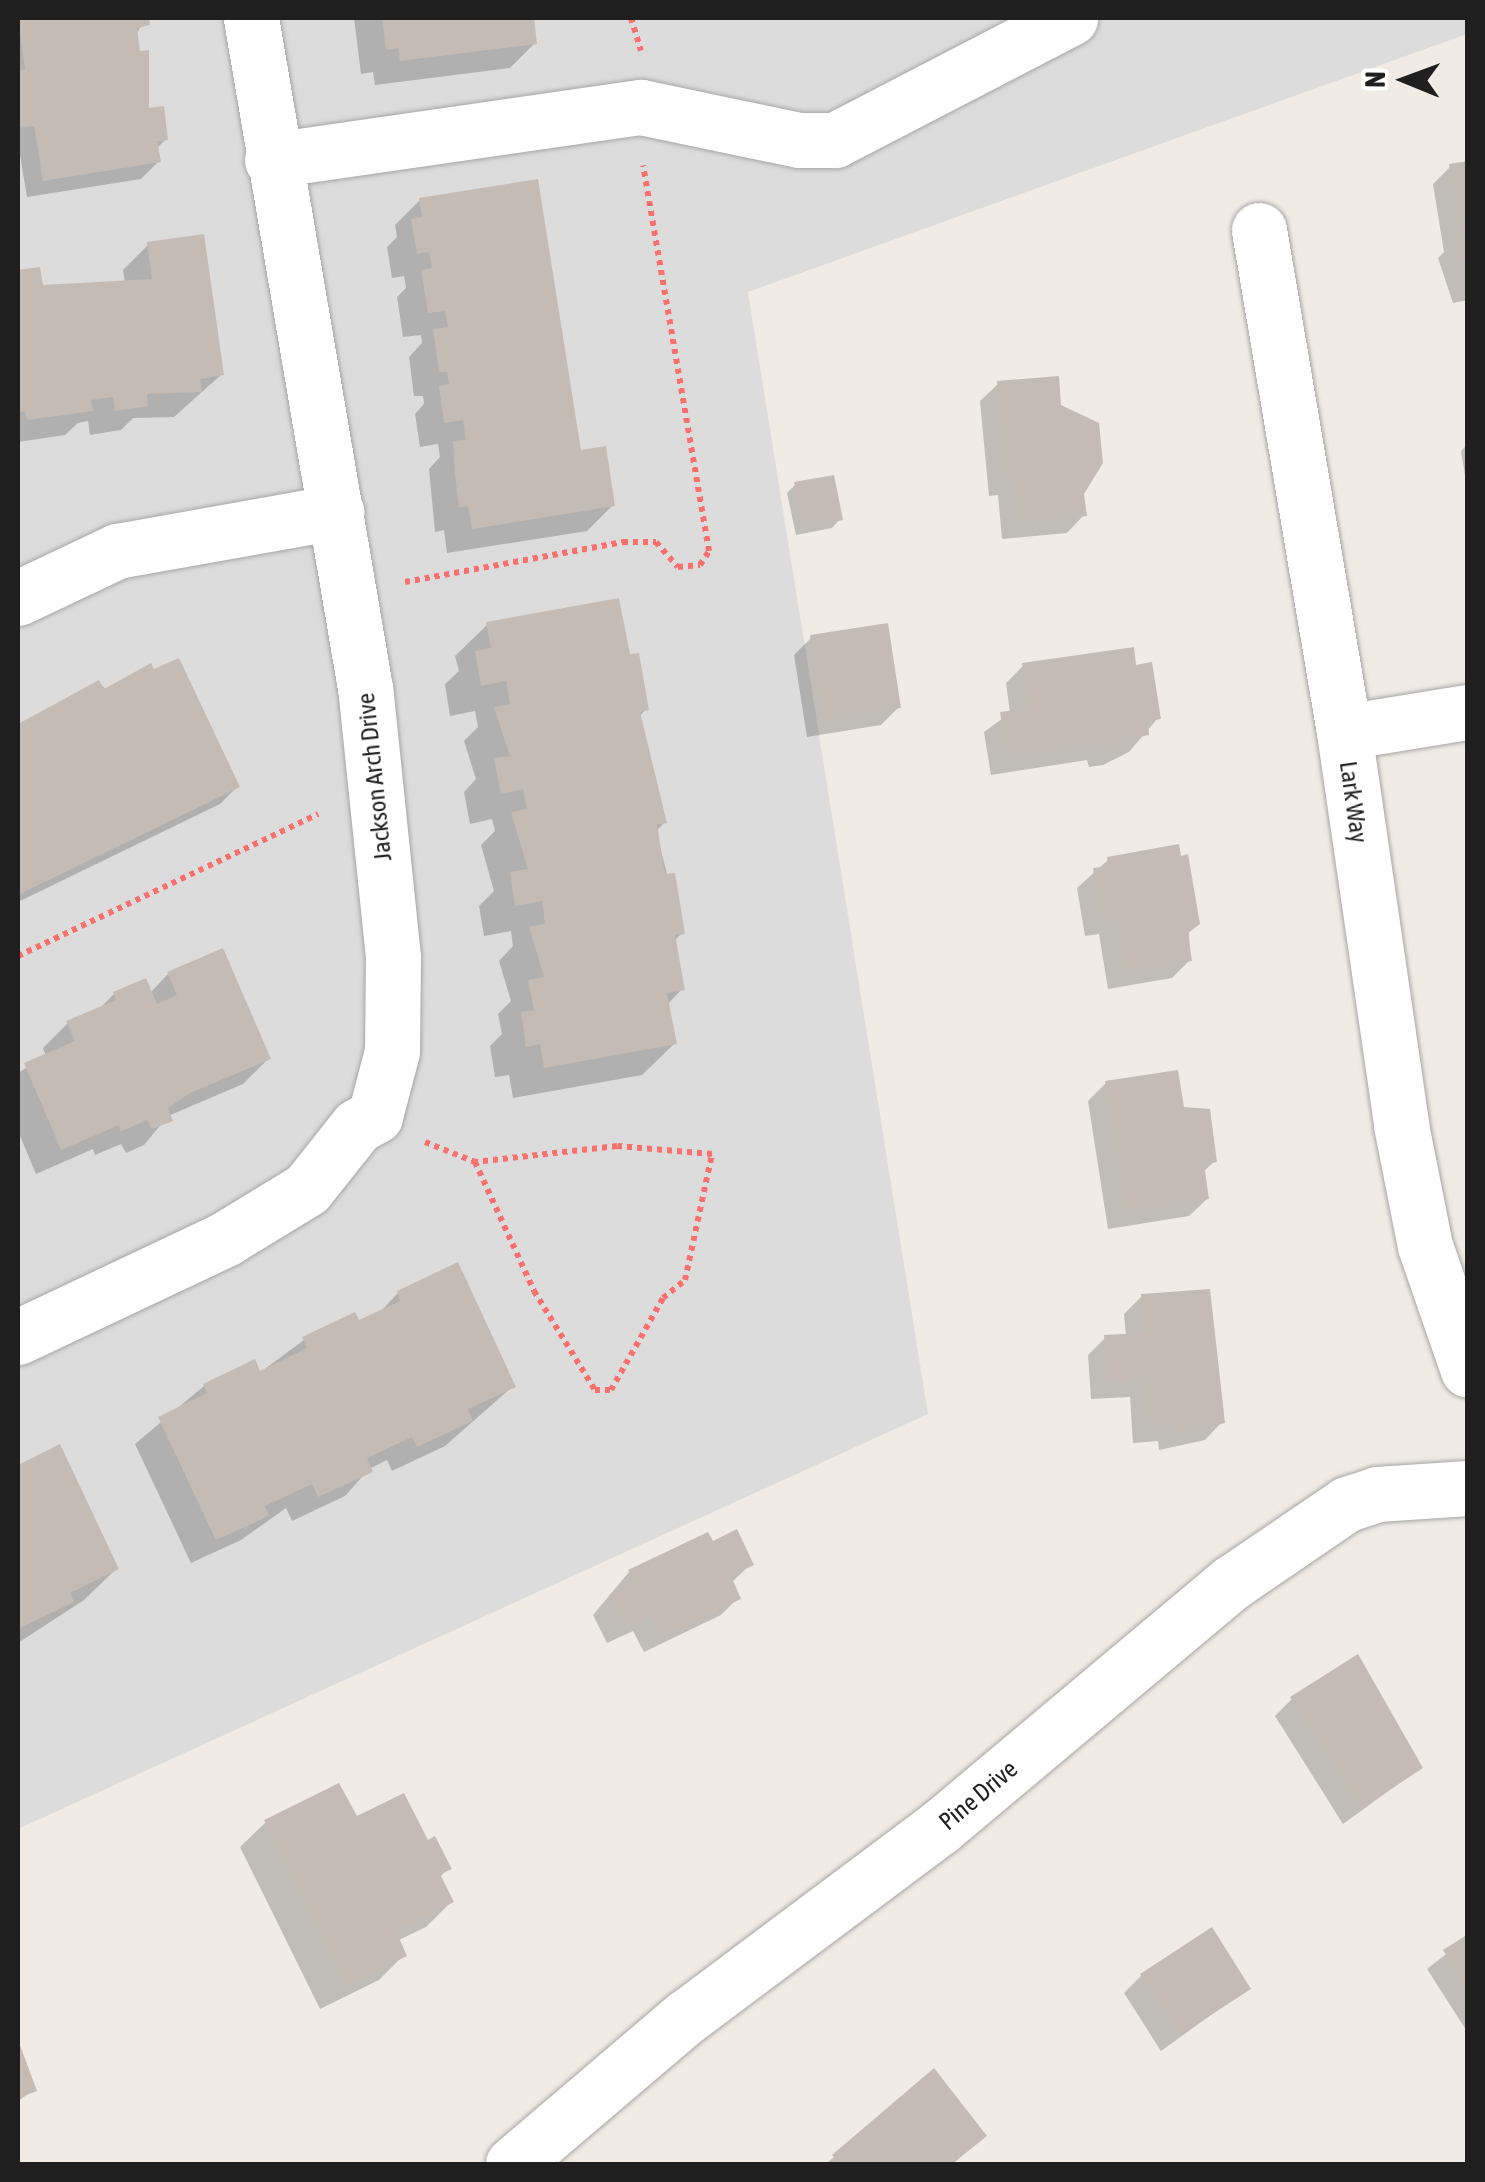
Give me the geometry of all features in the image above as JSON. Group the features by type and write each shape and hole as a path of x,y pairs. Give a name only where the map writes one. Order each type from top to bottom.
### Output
{"street":[{"name":"Jackson Arch Drive","path":"251,18 272,160 350,592 377,798 393,957 392,1051 375,1116"},
{"path":"272,160 641,107 800,140 835,140 1070,18"},
{"name":"Lark Way","path":"1259,230 1344,732 1401,1125 1426,1246 1468,1370"},
{"path":"18,598 117,551 337,512"},
{"path":"1344,732 1468,712"},
{"path":"18,1337 273,1213 307,1188 357,1126 375,1116"},
{"name":"Pine Drive","path":"513,2164 686,2017 940,1827 1231,1583 1346,1504 1377,1494 1468,1488"}],"path":[{"path":"350,592 624,542 656,542 678,567 700,566 710,537 640,150 641,107 649,80 631,18"},
{"path":"18,956 311,816 377,798"},
{"path":"375,1116 475,1162 617,1146 712,1154 685,1280 663,1298 610,1390 595,1390 534,1290 475,1162"}],"shaded area":[{"path":"18,18 1468,18 1467,34 748,292 928,1414 18,1829"}],"building":[{"path":"18,18 149,18 150,25 137,28 140,51 149,50 149,108 164,106 168,140 157,141 161,162 43,181 34,126 19,128 18,71 25,69"},
{"path":"382,18 534,18 537,44 400,61 398,48 386,50"},
{"path":"1468,161 1468,258 1457,260 1454,238 1461,237 1449,164"},
{"path":"538,179 581,450 606,446 615,506 472,529 468,506 459,508 455,475 453,441 466,440 463,420 444,423 439,386 449,384 447,372 439,372 433,329 448,327 445,311 428,313 421,270 432,268 429,252 417,254 411,219 422,217 419,198"},
{"path":"204,234 224,375 200,379 202,392 147,394 148,406 115,411 113,397 91,400 93,411 27,420 25,411 18,412 18,270 40,267 43,285 152,279 147,242"},
{"path":"1059,376 1061,405 1099,423 1103,463 1084,494 1087,516 1019,522 1014,479 1005,480 997,381"},
{"path":"834,475 843,520 804,528 794,482"},
{"path":"619,598 630,654 639,653 649,710 640,712 667,823 657,825 665,874 675,873 685,934 675,935 685,990 667,993 677,1044 544,1068 540,1044 526,1047 521,1012 534,1010 528,980 544,977 529,927 545,924 542,901 515,906 510,872 528,869 511,812 527,809 523,789 501,794 494,758 510,756 494,707 510,704 506,681 481,686 475,651 491,648 486,622"},
{"path":"888,623 901,708 824,721 810,635"},
{"path":"1134,647 1136,665 1152,662 1161,719 1148,721 1149,735 1121,740 1123,749 1106,751 1104,744 1007,759 1000,712 1029,708 1022,663"},
{"path":"179,658 240,787 18,895 18,724 99,680 104,689 151,663 154,669"},
{"path":"1179,844 1181,856 1188,854 1200,924 1188,933 1192,961 1125,973 1116,918 1101,920 1093,868 1108,866 1107,857"},
{"path":"223,948 271,1059 190,1093 168,1108 173,1121 152,1129 147,1120 120,1132 119,1125 61,1150 24,1063 75,1041 66,1021 116,1000 113,992 146,978 157,1004 177,995 167,972"},
{"path":"1178,1070 1184,1107 1210,1109 1217,1162 1204,1164 1209,1199 1125,1213 1105,1081"},
{"path":"458,1262 516,1387 468,1409 473,1421 417,1447 412,1437 367,1458 373,1472 318,1497 312,1484 265,1506 269,1516 216,1540 158,1417 207,1393 203,1384 255,1359 260,1371 307,1348 302,1337 355,1312 359,1320 400,1301 397,1291"},
{"path":"1210,1289 1225,1423 1176,1434 1175,1425 1149,1427 1146,1381 1107,1383 1104,1335 1144,1333 1141,1294"},
{"path":"60,1444 119,1569 70,1593 74,1602 18,1629 18,1465"},
{"path":"737,1529 754,1565 731,1576 741,1599 661,1637 650,1616 625,1627 609,1595 635,1583 628,1570 708,1532 713,1541"},
{"path":"1358,1654 1423,1768 1361,1809 1290,1697"},
{"path":"339,1783 357,1816 404,1793 428,1840 435,1836 452,1869 440,1874 454,1902 396,1931 407,1956 346,1985 264,1820"},
{"path":"1212,1927 1251,1989 1180,2035 1140,1974"},
{"path":"1468,1934 1468,1989 1443,1950"},
{"path":"18,2040 37,2091 18,2098"},
{"path":"934,2068 987,2136 952,2164 840,2164 832,2155"}]}
